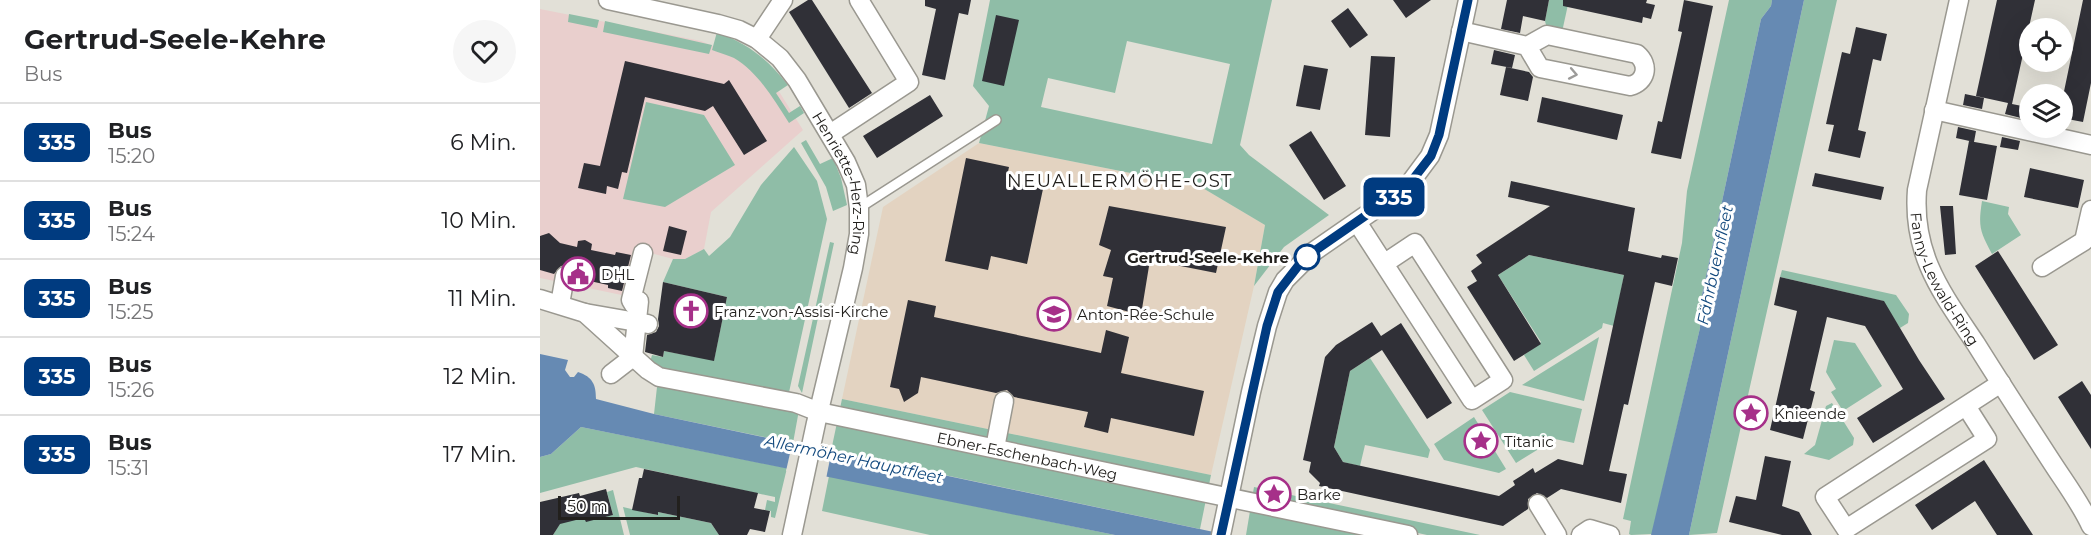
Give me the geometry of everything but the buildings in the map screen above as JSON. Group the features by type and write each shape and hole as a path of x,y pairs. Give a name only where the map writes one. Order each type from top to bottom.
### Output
{"street":[{"path":"757,39 783,0"},
{"path":"830,134 909,82 859,0"},
{"path":"1221,535 1267,326 1278,292 1302,261 1335,235 1407,187 1431,156 1439,135 1468,0"},
{"name":"Fanny-Lewald-Ring","path":"1959,0 1917,190 1916,219 1921,246 1928,268 1940,290 2091,526"},
{"name":"Henriette-Herz-Ring","path":"616,1 718,24 739,30 757,39 780,57 797,80 846,162 856,184 859,234 853,268 792,535"},
{"path":"1461,31 1527,46 1547,35 1637,54 1645,64 1644,73 1637,84 1630,86 1540,68 1527,46"},
{"path":"1934,110 2091,145"},
{"path":"2042,267 2084,241 2091,210"},
{"path":"1357,222 1472,400 1503,380 1415,243 1385,263"},
{"path":"633,357 632,300 643,253"},
{"path":"560,304 565,276"},
{"path":"540,299 585,313 634,318"},
{"path":"585,313 633,357"},
{"path":"611,374 633,357"},
{"name":"Ebner-Eschenbach-Weg","path":"633,357 658,377 796,403 818,417 995,448 1408,535"},
{"path":"1966,406 1987,438 1846,529 1825,497 2001,383"},
{"path":"995,448 1004,401"},
{"path":"1538,504 1557,535"},
{"path":"1581,535 1590,530 1610,535"}],"lane":[{"path":"859,208 996,120"}],"shaded area":[{"path":"540,9 701,41 744,59 780,93 803,130 711,212 704,249 685,259 673,259 647,252 636,298 540,278"},
{"name":"Anton-Rée-Schule","path":"979,143 1201,187 1265,225 1254,286 1211,475 842,399 883,207"}],"green space":[{"path":"990,0 1272,0 1240,145 1249,155 1329,215 1284,247 1254,286 1265,225 1201,187 979,143 989,106 973,86","holes":["1127,41 1230,64 1212,144 1041,107 1048,78 1115,93"]},
{"path":"1549,0 1569,0 1562,32 1547,29 1545,21"},
{"path":"1729,0 1772,0 1771,6 1761,19 1702,295 1700,328 1652,534 1631,535 1629,534 1631,521 1623,519 1682,243 1687,191"},
{"path":"1804,0 1837,0 1717,533 1689,535"},
{"path":"569,14 599,20 597,28 568,22"},
{"path":"605,21 712,45 709,54 603,32"},
{"path":"717,32 748,47 765,60 788,85 776,93 789,113 800,106 804,113 789,123 751,71 734,58 712,50"},
{"path":"646,102 704,115 735,165 665,207 623,199"},
{"path":"806,140 820,164 833,158 841,178 847,205 833,211 826,187 801,143"},
{"path":"794,147 817,181 827,219 786,406 799,410 793,443 654,414 658,378 648,370 652,355 663,357 664,351 714,360 727,297 663,282 673,259 685,259 704,249 709,256 730,237 761,185"},
{"path":"1982,201 2009,207 2008,214 2021,235 1992,254 1981,229"},
{"path":"830,242 834,243 802,393 798,386"},
{"path":"1529,255 1624,275 1614,326 1603,323 1602,328 1534,371 1524,355 1541,342 1498,275"},
{"path":"1782,270 1896,295 1909,314 1908,323 1900,328 1883,301 1780,277"},
{"path":"1599,337 1584,401 1522,385"},
{"path":"1834,340 1855,343 1882,386 1843,411 1831,392 1836,389 1826,372"},
{"path":"1370,358 1430,450 1428,458 1365,445 1360,466 1343,462 1334,447 1350,371"},
{"path":"1510,392 1582,409 1574,443 1555,439 1516,463 1482,410"},
{"path":"842,399 1211,475 1200,529 831,451"},
{"path":"1832,403 1854,438 1853,445 1829,460 1804,454 1815,445 1826,406"},
{"path":"1474,417 1506,469 1499,473 1444,460 1434,444"},
{"path":"581,427 787,468 775,518 771,517 771,511 765,510 767,500 775,502 775,497 636,467 540,493 540,457 551,454"},
{"path":"829,476 1115,535 930,535 822,511"},
{"path":"1254,487 1480,535 1427,535 1254,497 1378,535 1246,535"},
{"path":"613,490 624,535 553,535 559,525 558,522 584,515 586,521 613,515 607,492"},
{"path":"623,507 711,523 719,535 630,535"}],"water":[{"name":"Fährbuernfleet","path":"1772,0 1804,0 1689,535 1651,535 1700,328 1702,295 1761,19 1771,6"},
{"name":"Allermöher Hauptfleet","path":"540,354 568,360 565,370 570,377 574,377 578,372 587,376 594,386 596,399 654,414 1228,535 1115,535 581,427 551,454 540,457"}],"pier":[{"path":"793,440 832,449 826,479 786,471"}],"bus line":[{"name":"335","path":"1221,535 1251,392 1278,292 1285,280 1313,252 1407,187 1431,156 1439,135 1468,0"}],"place":[{"name":"Gertrud-Seele-Kehre","path":"1307,257"},
{"name":"DHL","path":"578,274"},
{"name":"Franz-von-Assisi-Kirche","path":"691,311"},
{"name":"Anton-Rée-Schule","path":"1054,314"},
{"name":"Knieende","path":"1751,413"},
{"name":"Titanic","path":"1481,441"},
{"name":"Barke","path":"1274,494"}],"district":[{"name":"NEUALLERMÖHE-OST","path":"1120,181"}]}
